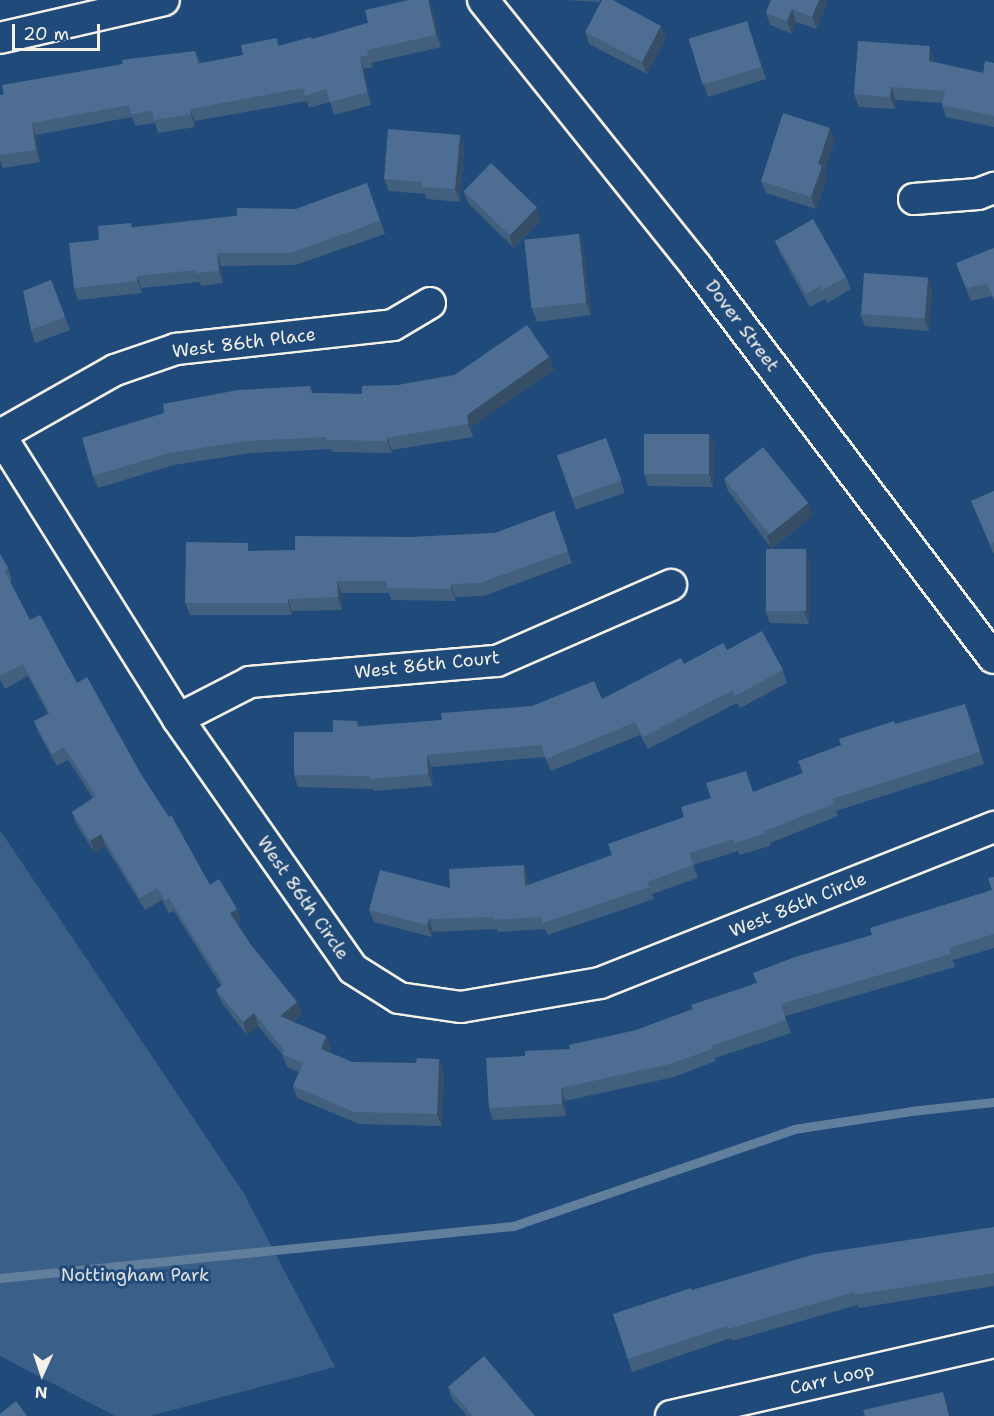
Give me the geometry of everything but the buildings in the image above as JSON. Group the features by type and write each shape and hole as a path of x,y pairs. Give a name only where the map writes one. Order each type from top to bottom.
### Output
{"street":[{"path":"0,38 164,0"},
{"name":"Dover Street","path":"483,0 696,266 994,658"},
{"path":"914,199 978,194 994,188"},
{"name":"West 86th Place","path":"0,435 115,370 176,349 393,325 430,303"},
{"name":"West 86th Circle","path":"0,435 178,719 353,969 399,998 460,1007 600,983 994,826"},
{"name":"West 86th Court","path":"178,719 250,682 497,661 671,585"},
{"name":"Carr Loop","path":"671,1416 994,1342"}],"green space":[{"name":"Nottingham Park","path":"0,830 243,1192 335,1367 150,1416 115,1416 0,1356"}],"waterway":[{"path":"0,1278 513,1226 794,1129 911,1111 994,1102"}]}
